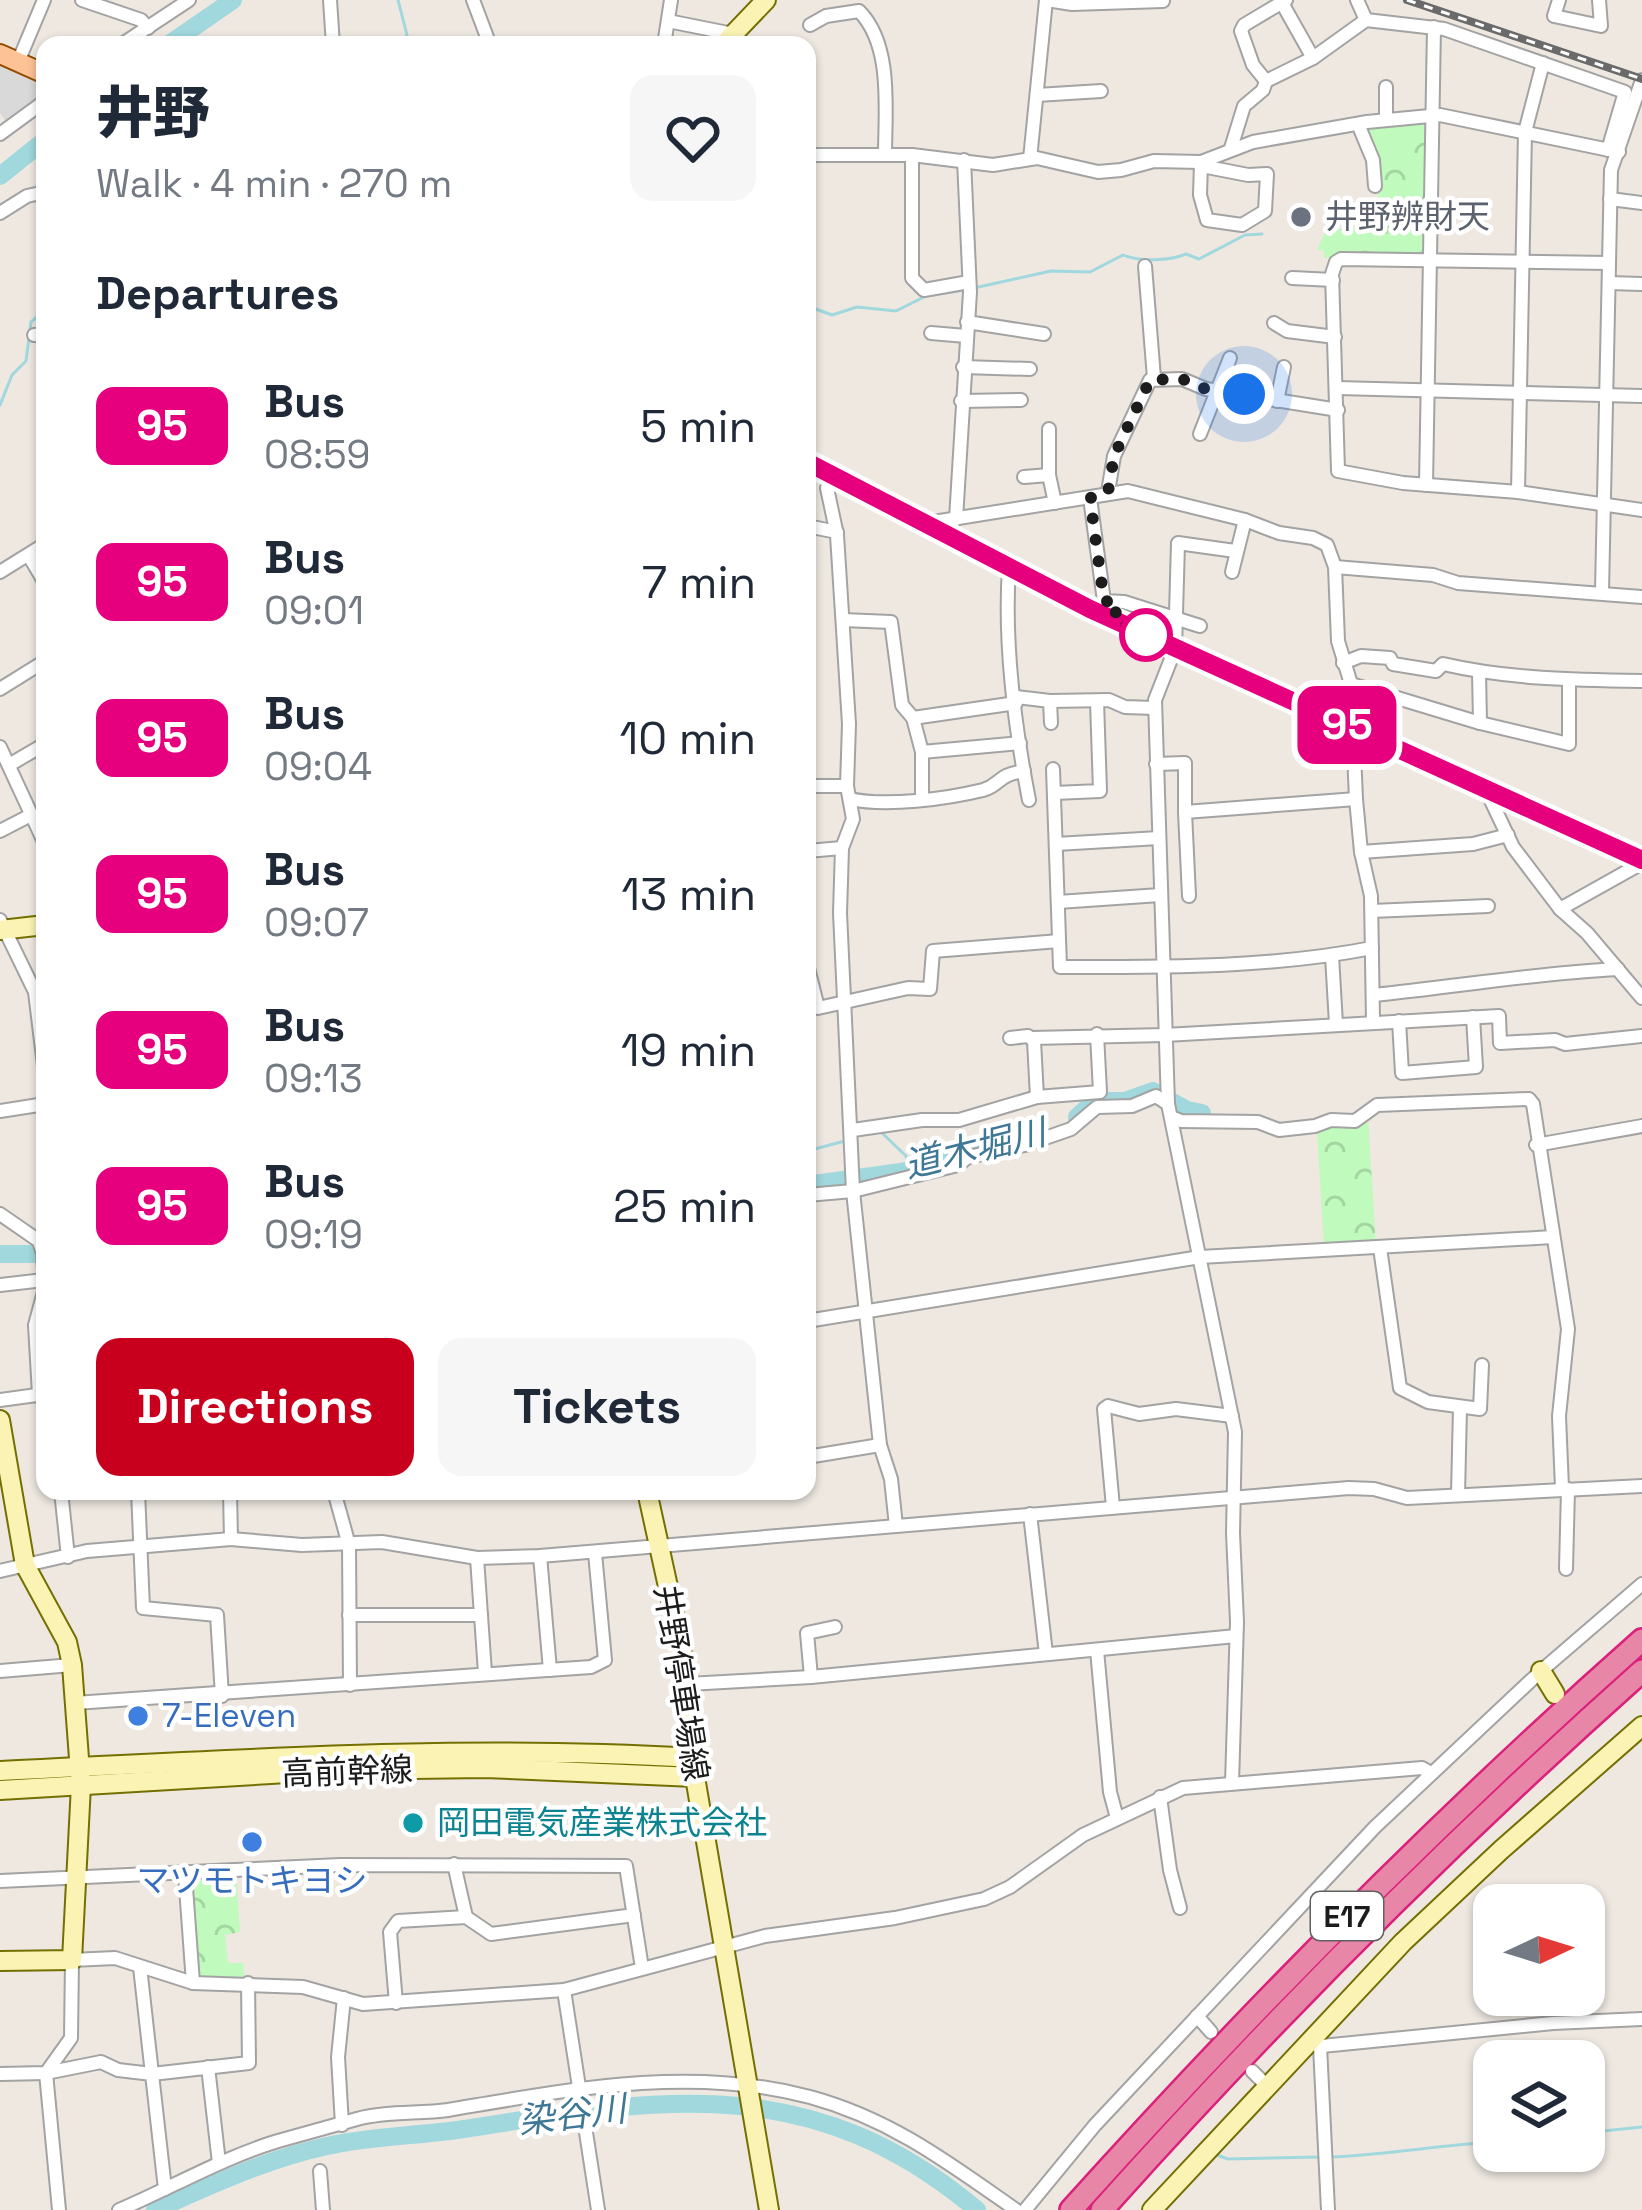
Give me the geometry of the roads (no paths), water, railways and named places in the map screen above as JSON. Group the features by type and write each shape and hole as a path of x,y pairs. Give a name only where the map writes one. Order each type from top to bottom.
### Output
{"highway":[{"name":"E17","path":"1070,2210 1303,1960 1442,1822 1642,1640"},
{"name":"E17","path":"1102,2210 1316,1980 1488,1812 1642,1672"}],"main road":[{"path":"816,467 1009,568 1116,611 1175,649 1642,861"}],"street":[{"path":"9,58 44,0"},
{"path":"82,0 141,20 148,28"},
{"path":"135,36 189,0"},
{"path":"330,0 332,36"},
{"path":"473,0 487,36"},
{"path":"666,36 671,0"},
{"path":"732,36 766,0"},
{"path":"822,0 826,16"},
{"path":"1030,159 1047,0 1162,2"},
{"path":"1357,0 1366,20"},
{"path":"1558,0 1554,16 1600,26 1599,0"},
{"path":"1266,80 1253,65 1240,31 1284,1 1313,58"},
{"path":"810,25 826,16 859,11 872,28 885,91 885,155"},
{"path":"1231,148 1244,106 1263,90 1266,80 1313,58 1366,20 1434,27 1625,92 1611,170 1602,591"},
{"path":"668,21 715,36"},
{"path":"1426,485 1434,27"},
{"path":"1518,492 1525,132 1543,63"},
{"path":"1614,151 1640,99 1642,80"},
{"path":"1386,86 1386,119"},
{"path":"1037,95 1102,91"},
{"path":"0,134 36,108"},
{"path":"1201,164 1231,148 1386,119 1432,116 1614,151"},
{"path":"1358,124 1373,160 1375,186"},
{"path":"816,155 912,155 993,165 1023,164 1030,159 1098,172 1154,161 1201,164 1249,175 1267,174 1265,212 1242,225 1208,220 1200,195 1201,164"},
{"path":"912,155 912,278 924,290 969,282"},
{"path":"956,519 969,282 964,160"},
{"path":"0,213 36,194"},
{"path":"1610,199 1642,203"},
{"path":"1609,263 1341,259 1333,268 1341,473 1642,510"},
{"path":"1145,266 1154,378"},
{"path":"1292,278 1333,280"},
{"path":"1609,283 1642,284"},
{"path":"1274,323 1287,331 1335,337"},
{"path":"931,333 967,329 1044,334"},
{"path":"1200,434 1230,358"},
{"path":"1277,400 1284,367"},
{"path":"963,368 1030,369"},
{"path":"1108,492 1114,456 1143,389 1154,378 1182,379 1198,387 1338,410"},
{"path":"1339,388 1642,396"},
{"path":"961,401 1021,400"},
{"path":"1049,429 1049,475 1055,503"},
{"path":"1024,477 1049,475"},
{"path":"832,476 827,488 836,532 853,819 842,848 840,913 854,1191 880,1444 891,1479 896,1526"},
{"path":"922,523 1128,490 1320,540 1335,567 1338,641 1351,684 1356,799 1372,911 1373,1022"},
{"path":"1090,498 1104,601 1116,611 1175,616 1200,626"},
{"path":"1232,572 1245,520"},
{"path":"816,528 836,532"},
{"path":"1232,1783 1236,1636 1232,1416 1170,1110 1154,708 1175,649 1178,543 1235,551"},
{"path":"0,572 36,551"},
{"path":"29,556 36,568"},
{"path":"1335,567 1432,575 1458,583 1642,597"},
{"path":"1009,568 1016,700 1029,800"},
{"path":"842,620 891,622 902,706 913,718 922,752 922,798"},
{"path":"1343,663 1378,655 1390,658 1393,664 1436,671 1443,664 1569,680 1642,681"},
{"path":"0,689 36,667"},
{"path":"1479,672 1480,723"},
{"path":"1351,684 1569,744 1569,680"},
{"path":"913,718 1016,700 1097,700 1154,708"},
{"path":"1054,793 1100,790 1097,700"},
{"path":"1050,701 1051,723"},
{"path":"922,752 1020,743"},
{"path":"0,746 36,825"},
{"path":"9,765 36,749"},
{"path":"1156,764 1185,763 1189,896"},
{"path":"1053,769 1060,967 1163,967 1333,956 1372,948"},
{"path":"816,788 875,804 988,789 1003,774 1024,771"},
{"path":"1485,788 1508,835 1560,909 1642,998"},
{"path":"1185,812 1356,799"},
{"path":"0,832 31,815"},
{"path":"1361,852 1473,844 1508,835"},
{"path":"1056,844 1159,838"},
{"path":"816,850 842,848"},
{"path":"1560,909 1642,861"},
{"path":"1058,902 1160,895"},
{"path":"1372,911 1488,906"},
{"path":"36,925 1,926 36,985"},
{"path":"816,1000 818,1008 908,988 930,989 933,951 1059,941"},
{"path":"1333,956 1336,1024"},
{"path":"1372,995 1484,984 1533,973 1618,969"},
{"path":"1010,1038 1165,1035 1499,1016 1501,1043 1555,1040 1565,1044 1642,1036"},
{"path":"1399,1021 1402,1073 1476,1067 1473,1017"},
{"path":"853,1130 959,1120 1037,1097 1100,1093 1097,1034"},
{"path":"1032,1038 1037,1097"},
{"path":"816,1195 854,1191 958,1165 968,1156 1025,1145 1071,1129 1097,1107 1132,1106 1156,1096 1181,1121 1258,1122 1279,1130 1331,1120 1355,1121 1377,1105 1524,1099 1533,1104 1569,1338 1559,1416 1566,1569"},
{"path":"0,1111 36,1105"},
{"path":"1536,1144 1642,1126"},
{"path":"0,1214 36,1240"},
{"path":"28,1234 36,1233"},
{"path":"816,1319 1200,1257 1553,1237"},
{"path":"1380,1248 1399,1386 1428,1402 1481,1407 1481,1365"},
{"path":"0,1285 36,1281"},
{"path":"0,1400 36,1397"},
{"path":"1458,1495 1460,1407"},
{"path":"1113,1508 1104,1409 1139,1414 1176,1409 1232,1416"},
{"path":"0,1420 7,1490 25,1565 67,1642 75,1703 80,1776 71,2038 46,2073 59,2210"},
{"path":"816,1455 880,1444"},
{"path":"0,1571 141,1546 231,1539 349,1546 382,1542 477,1558 540,1556 1363,1487 1407,1498 1642,1486"},
{"path":"62,1500 68,1557"},
{"path":"138,1500 143,1608 217,1615 222,1696"},
{"path":"230,1500 231,1539"},
{"path":"336,1500 349,1546 350,1685"},
{"name":"井野停車場線","path":"649,1500 688,1684 694,1768 769,2210"},
{"path":"1030,1514 1046,1654"},
{"path":"75,1703 591,1667 604,1660 595,1553"},
{"path":"540,1556 550,1670"},
{"path":"477,1558 485,1673"},
{"path":"119,2210 219,2162 359,2118 581,2090 704,2081 806,2096 880,2122 945,2157 1021,2210 1094,2125 1431,1773 1642,1584"},
{"path":"350,1615 481,1615"},
{"path":"812,1676 807,1634 835,1627"},
{"path":"688,1684 1236,1636"},
{"path":"1097,1650 1110,1792 1117,1818"},
{"path":"0,1671 72,1665"},
{"path":"1541,1671 1555,1694"},
{"path":"1152,2210 1267,2086 1314,2044 1403,1942 1642,1726"},
{"path":"1596,1735 1611,1753"},
{"name":"高前幹線","path":"0,1771 80,1776 694,1768"},
{"path":"0,1961 115,1958 193,1983 303,1987 363,2004 564,1990 766,1936 895,1918 984,1899 1117,1818 1160,1797 1203,1784 1419,1768 1431,1773"},
{"name":"高前幹線","path":"0,1790 80,1776"},
{"path":"1160,1797 1169,1870 1180,1908"},
{"path":"454,1864 466,1917"},
{"path":"0,1881 340,1865 626,1866 642,1968"},
{"path":"184,1874 193,1983"},
{"path":"396,2003 390,1932 398,1921 466,1917 491,1934 634,1915"},
{"path":"140,1967 165,2189"},
{"path":"0,2074 46,2073 101,2062 118,2070 152,2074 249,2063 248,1983"},
{"path":"564,1990 598,2210"},
{"path":"342,2125 338,2056 344,1998"},
{"path":"1197,2017 1211,2032"},
{"path":"1314,2044 1642,2019"},
{"path":"1314,2044 1328,2210"},
{"path":"208,2067 219,2162"},
{"path":"1252,2071 1267,2086"},
{"path":"320,2170 323,2210"}],"waterway":[{"path":"181,36 233,0"},
{"path":"398,0 407,36"},
{"path":"0,176 36,147"},
{"path":"1377,220 1390,219"},
{"path":"1396,219 1423,219"},
{"path":"974,288 1051,271 1090,272 1123,255 1154,260 1186,254 1199,259 1245,235 1262,234"},
{"path":"816,309 832,315 857,307 896,311 926,296 964,290"},
{"path":"0,405 12,375 26,361 31,322 36,318"},
{"name":"道木堀川","path":"1077,1117 1095,1101 1125,1101 1153,1091 1202,1113"},
{"path":"882,1133 906,1156 909,1170"},
{"name":"道木堀川","path":"816,1184 901,1172 956,1159 984,1145 1025,1140"},
{"path":"816,1149 845,1141"},
{"name":"道木堀川","path":"0,1254 36,1254"},
{"name":"染谷川","path":"155,2210 261,2165 327,2146 669,2104 732,2105 793,2115 854,2134 915,2165 977,2210"},
{"path":"1605,2131 1642,2127"},
{"path":"1329,2157 1473,2144"},
{"path":"1217,2155 1228,2159 1320,2157"},
{"path":"1165,2210 1172,2201"}],"tunnel":[{"path":"1558,1697 1596,1735"}],"railway":[{"path":"1407,0 1642,79"}],"place":[{"name":"井野辨財天","path":"1301,217"},
{"name":"7-Eleven","path":"138,1716"},
{"name":"岡田電気産業株式会社","path":"413,1823"},
{"name":"マツモトキヨシ","path":"252,1842"}]}
